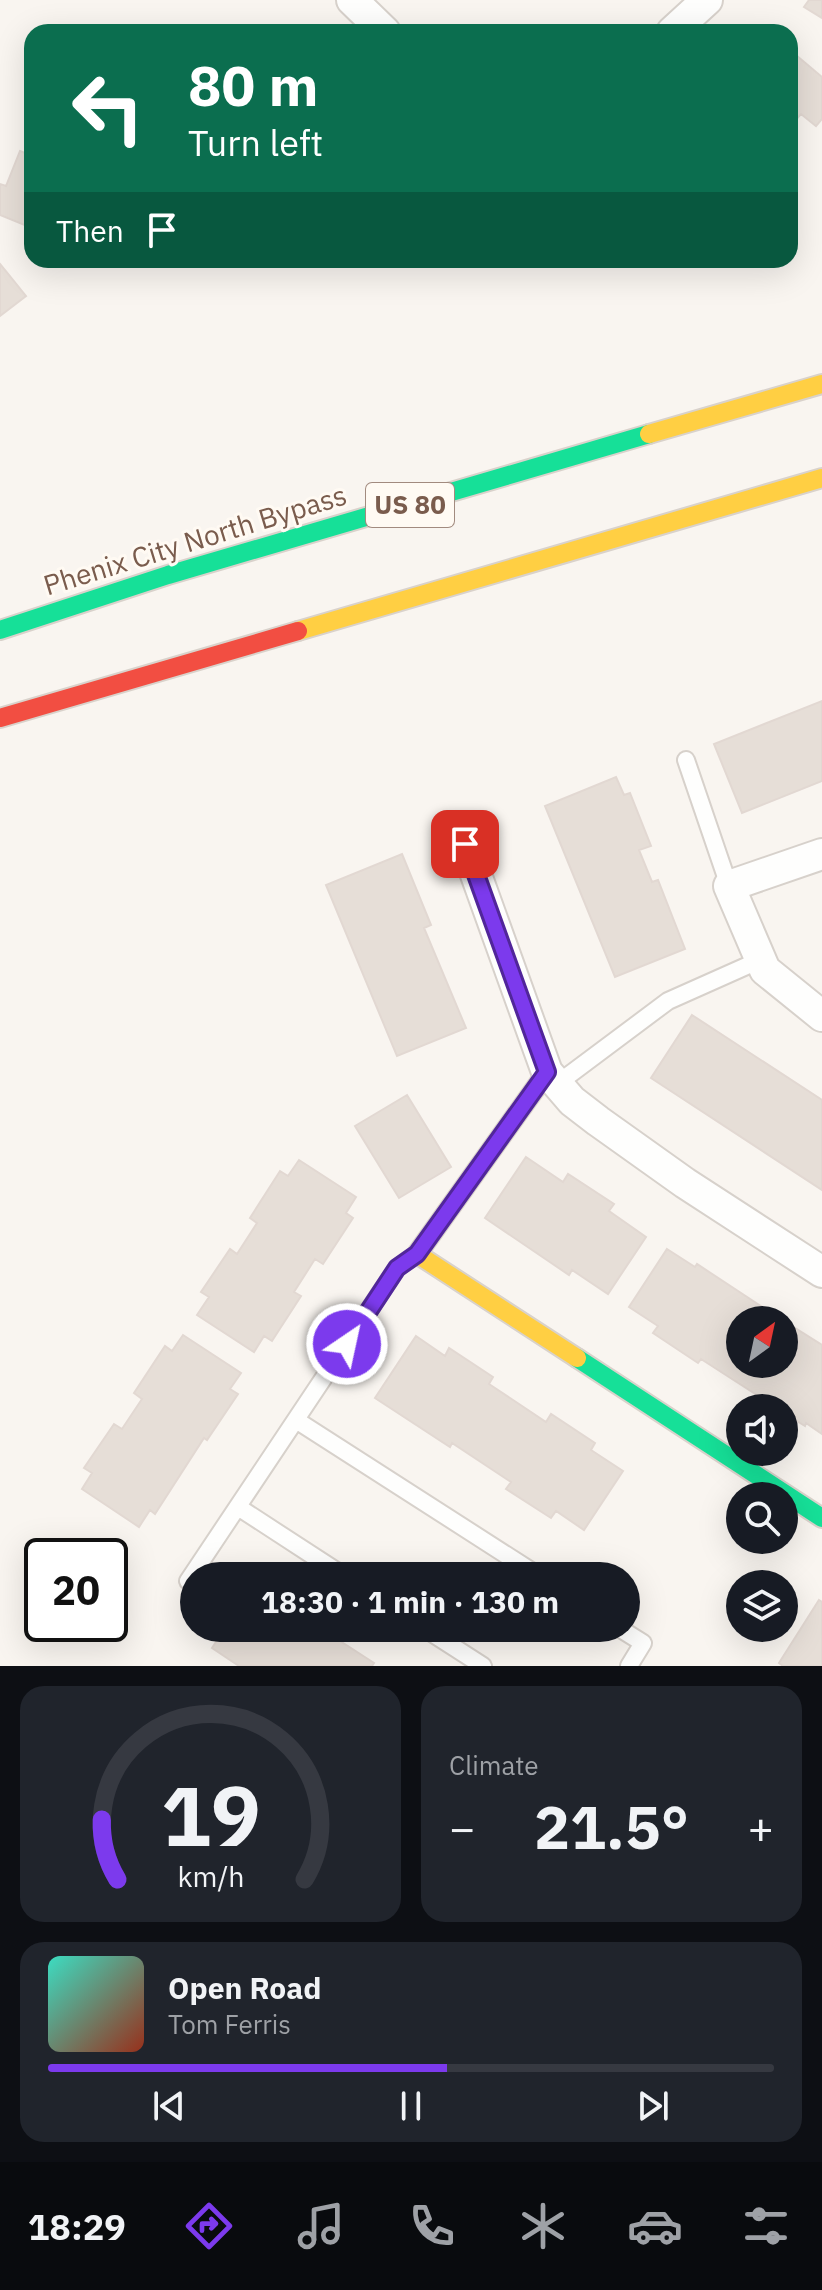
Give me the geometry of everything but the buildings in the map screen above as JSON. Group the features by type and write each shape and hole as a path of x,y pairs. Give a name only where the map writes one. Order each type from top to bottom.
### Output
{"main road":[{"name":"Phenix City North Bypass","path":"0,630 168,575 822,384"},
{"path":"0,718 822,478"},
{"path":"552,1078 417,1254 822,1518"}],"street":[{"path":"352,0 377,24"},
{"path":"681,24 707,0"},
{"path":"465,844 552,1078 572,1101 598,1121 685,1183 822,1272"},
{"path":"822,854 729,886 765,970 822,1016"}],"lane":[{"path":"686,760 729,886"},
{"path":"552,1078 668,1001 760,960"},
{"path":"201,1562 397,1268 417,1254"},
{"path":"296,1420 517,1562"},
{"path":"238,1507 322,1562"},
{"path":"629,1666 643,1643 640,1641"},
{"path":"446,1642 483,1666"}],"traffic: fast":[{"path":"0,630 168,575 649,434"},
{"path":"577,1358 822,1518"}],"traffic: slow":[{"path":"649,434 822,384"},
{"path":"298,631 822,478"},
{"path":"547,1072 417,1254 577,1358"}],"traffic: jam":[{"path":"0,718 298,631"}],"route":[{"path":"347,1344 397,1268 417,1254 547,1072 465,844"}]}
